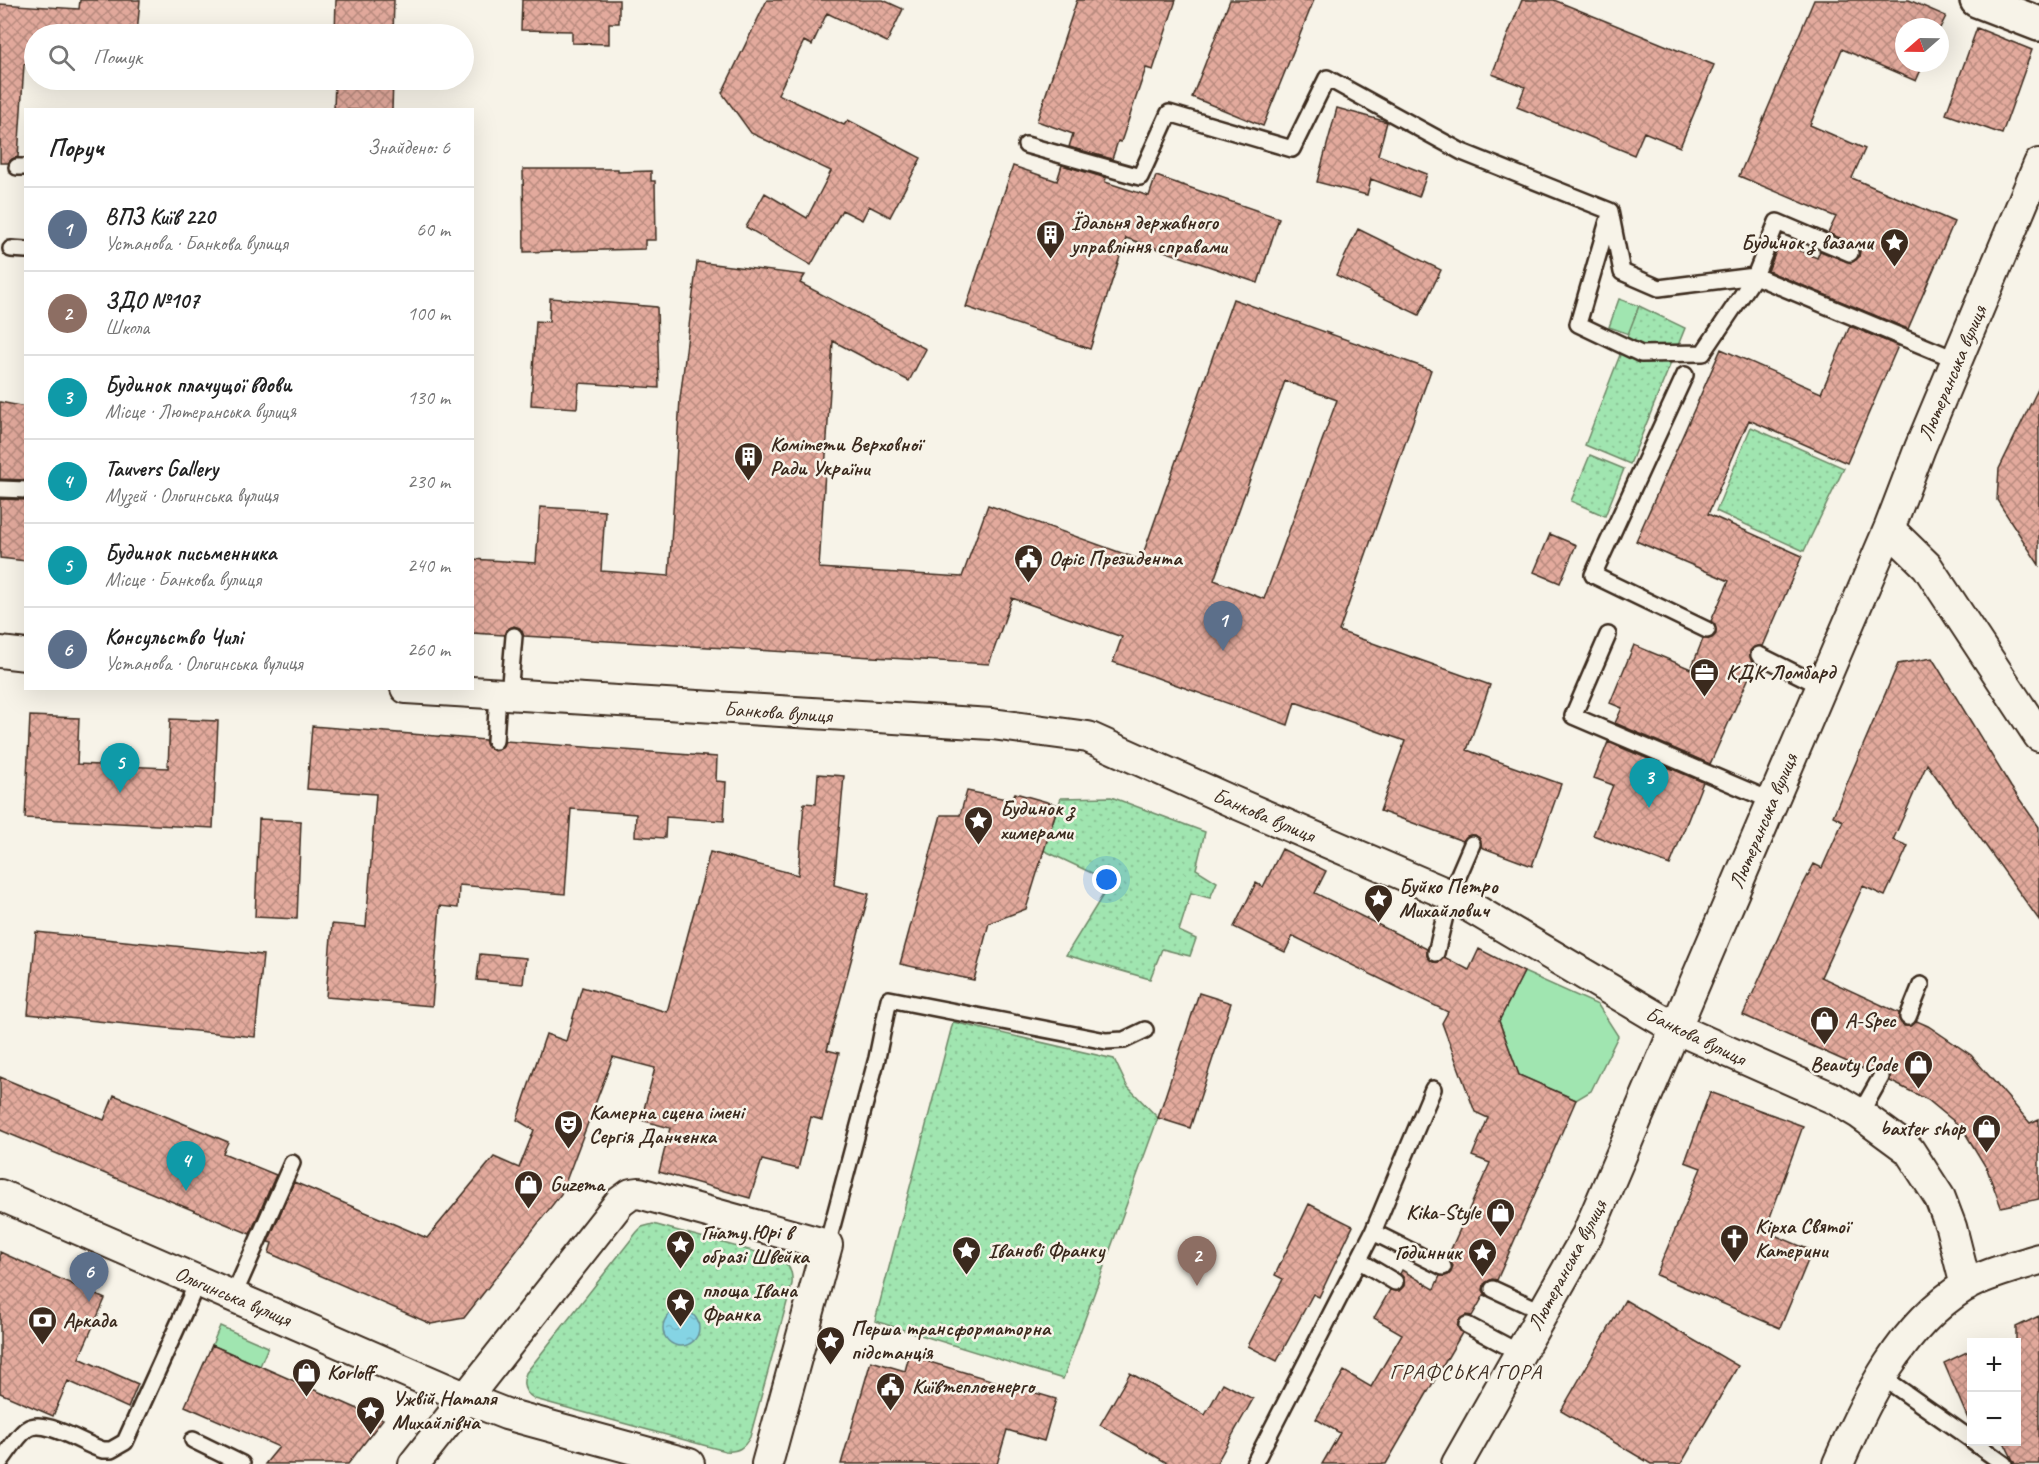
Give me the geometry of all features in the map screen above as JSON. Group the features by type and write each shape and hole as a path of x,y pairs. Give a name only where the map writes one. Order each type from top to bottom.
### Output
{"street":[{"path":"1977,0 2039,24"},
{"name":"Лютеранська вулиця","path":"1457,1464 1587,1235 1889,529 2039,164"},
{"path":"1889,529 1927,566 2039,736"},
{"path":"0,652 24,655"},
{"name":"Банкова вулиця","path":"434,690 992,724 1088,737 1450,895 1675,1028 1835,1099 1860,1114 1909,1150 1940,1198 1951,1227 1966,1286"},
{"path":"414,1464 620,1202 631,1194 646,1194 827,1245 767,1464"},
{"name":"Ольгинська вулиця","path":"0,1195 466,1398"},
{"path":"1838,1464 1881,1376 1923,1320 1966,1286 2001,1271 2039,1259"},
{"path":"466,1398 506,1414 689,1464"}],"lane":[{"path":"1026,146 1140,177 1169,113 1292,149 1327,78 1462,152 1610,211"},
{"path":"1610,211 1622,272 1659,288 1755,276 1957,360"},
{"path":"1610,211 1578,324 1641,354 1703,352 1755,276 1777,222 1850,253"},
{"path":"1685,375 1593,575 1707,630"},
{"path":"0,489 24,490"},
{"path":"1608,635 1573,716 1772,801"},
{"path":"495,741 514,636"},
{"path":"1759,655 1821,686"},
{"path":"1436,953 1450,895 1472,844"},
{"path":"1908,1017 1921,985"},
{"path":"827,1245 878,1058 889,999 1106,1041 1124,1040 1145,1030"},
{"path":"1860,1114 1881,1077"},
{"path":"1254,1464 1373,1232 1433,1089"},
{"path":"233,1297 292,1163"},
{"path":"1373,1232 1443,1268"},
{"path":"1358,1260 1395,1282"},
{"path":"0,1462 23,1433 34,1426 48,1427 104,1450 111,1450 125,1442 198,1281"},
{"path":"1493,1290 1543,1312"},
{"path":"1467,1325 1520,1353"},
{"path":"1881,1376 1967,1437"},
{"path":"193,1440 242,1464"},
{"path":"1979,1446 2004,1464"}],"green space":[{"path":"1619,299 1639,306 1629,334 1609,327"},
{"path":"1639,306 1685,328 1630,464 1585,445"},
{"path":"1751,427 1844,468 1804,551 1716,511"},
{"path":"1590,455 1624,469 1605,516 1571,501"},
{"path":"1111,797 1205,832 1196,869 1217,882 1210,898 1191,893 1179,931 1196,939 1190,956 1162,949 1150,979 1066,955 1111,882 1043,850 1061,798"},
{"path":"1524,972 1598,1005 1618,1036 1591,1091 1576,1100 1519,1075 1499,1021"},
{"path":"953,1022 1114,1059 1127,1086 1158,1118 1063,1379 875,1321"},
{"path":"653,1224 778,1258 788,1265 791,1272 792,1284 750,1437 743,1447 737,1450 725,1451 535,1399 524,1388 526,1373 637,1232 642,1227"},
{"path":"220,1326 268,1347 260,1366 212,1345"}],"water":[{"path":"681,1310 694,1315 699,1328 694,1341 681,1346 668,1341 663,1328 668,1315"}],"building":[{"path":"80,0 140,0 138,24 24,24 24,64 18,157 8,163 0,163 0,4 79,9"},
{"path":"336,0 394,0 393,24 335,24"},
{"path":"522,0 619,0 619,23 609,23 609,44 572,43 572,31 521,30"},
{"path":"767,0 883,0 903,9 887,42 827,13 812,45 804,41 778,94 844,125 848,120 921,158 890,217 869,206 862,220 842,210 811,265 746,227 765,193 807,218 831,171 751,133 722,93"},
{"path":"1077,0 1176,0 1153,70 1146,68 1121,142 1118,141 1112,159 1069,147 1073,134 1037,121"},
{"path":"1230,0 1314,0 1263,126 1192,97"},
{"path":"1522,0 1554,0 1714,65 1680,147 1644,132 1634,155 1517,107 1525,87 1492,74"},
{"path":"1814,0 1909,0 1946,16 1945,18 1895,18 1895,72 1842,49 1810,125 1865,149 1852,178 1954,222 1908,329 1768,271 1780,242 1817,258 1820,251 1851,263 1859,257 1860,251 1854,244 1828,233 1836,217 1739,176"},
{"path":"1977,28 2032,50 2002,134 1946,114"},
{"path":"1895,72 1920,72 1916,81"},
{"path":"335,90 393,90 392,108 334,108"},
{"path":"1337,108 1387,122 1378,155 1427,174 1419,197 1371,179 1367,195 1317,182"},
{"name":"Їдальня державного управління справами","path":"1062,165 1106,178 1105,182 1149,196 1156,176 1279,218 1258,283 1126,238 1090,349 966,307 1013,166 1057,181"},
{"path":"523,169 651,171 651,181 655,181 656,240 645,240 645,249 524,252"},
{"path":"1358,229 1441,270 1419,315 1336,275"},
{"name":"Офіс Президента","path":"697,262 805,275 800,283 926,349 909,381 833,341 819,568 962,577 988,505 1141,560 1233,299 1431,370 1339,631 1490,685 1467,750 1561,784 1532,866 1481,847 1480,839 1475,835 1467,836 1463,841 1380,811 1405,741 1295,702 1288,725 1113,662 1122,637 1012,598 989,664 524,636 520,628 514,626 506,630 504,635 474,633 474,559 536,563 540,507 605,511 601,571 669,576 680,399","holes":["1285,381 1337,400 1264,599 1214,580"]},
{"path":"550,298 657,307 659,388 579,383 577,408 531,405 536,321 549,322"},
{"path":"1850,326 1898,346 1847,463 1749,420 1708,514 1802,556 1763,646 1754,647 1750,651 1751,660 1755,664 1710,764 1615,723 1622,708 1610,703 1634,645 1691,669 1703,639 1712,638 1716,634 1715,625 1711,621 1729,581 1636,541 1721,349 1821,393"},
{"path":"2039,387 2039,565 1997,500 1999,469"},
{"path":"0,402 24,407 24,480 0,479"},
{"path":"0,499 24,500 24,561 0,558"},
{"path":"1550,534 1576,545 1560,583 1534,572"},
{"path":"1932,658 2011,787 2039,827 2039,920 1927,764 1893,840 1908,846 1885,896 1863,886 1821,977 1899,1013 1899,1019 1904,1026 1910,1026 1917,1021 1928,1026 1971,1055 2030,1123 2039,1119 2039,1199 2001,1207 1987,1169 1962,1128 1928,1100 1890,1081 1890,1073 1885,1068 1877,1068 1872,1073 1743,1015 1796,898 1814,864 1822,868 1843,821 1833,816 1898,664"},
{"path":"30,716 79,718 77,764 168,768 170,719 218,721 213,828 25,818"},
{"path":"312,726 485,740 487,746 494,751 500,749 505,741 717,757 716,781 726,782 724,821 666,817 665,838 635,836 636,814 571,809 565,894 459,885 458,908 440,906 432,1006 326,997 332,924 366,927 376,794 307,789"},
{"path":"1608,742 1703,782 1670,865 1593,835 1613,785 1594,778"},
{"path":"818,774 844,776 834,885 869,894 827,1050 839,1053 822,1120 811,1117 798,1169 762,1160 750,1198 659,1172 670,1128 641,1120 655,1068 613,1057 561,1194 464,1318 431,1324 269,1253 272,1243 268,1242 294,1182 427,1238 494,1157 519,1168 534,1130 517,1120 546,1034 566,1041 582,987 667,1012 710,852 798,875 804,803 816,804"},
{"path":"967,791 1011,800 1015,793 1058,805 1026,909 989,923 974,980 900,964 941,815 960,815"},
{"path":"259,819 301,821 297,919 255,917"},
{"path":"1282,849 1326,871 1315,893 1427,949 1427,956 1433,962 1439,962 1444,957 1469,970 1479,949 1524,972 1499,1021 1519,1075 1576,1100 1497,1280 1492,1279 1484,1284 1483,1290 1487,1296 1484,1295 1472,1316 1466,1315 1459,1320 1457,1326 1462,1333 1386,1464 1322,1464 1340,1433 1316,1419 1344,1371 1371,1387 1402,1334 1374,1318 1390,1290 1399,1291 1404,1286 1404,1278 1400,1274 1402,1270 1434,1289 1440,1276 1451,1272 1453,1266 1447,1258 1490,1163 1472,1156 1488,1118 1475,1112 1442,1023 1448,1012 1293,936 1285,952 1234,927 1256,883 1263,887"},
{"path":"36,932 263,955 255,1037 28,1014"},
{"path":"480,954 526,958 523,984 477,980"},
{"path":"1199,993 1231,1003 1190,1128 1158,1118"},
{"path":"0,1077 104,1120 114,1095 228,1142 223,1153 276,1175 250,1234 0,1130"},
{"path":"1710,1092 1803,1126 1765,1231 1812,1251 1780,1328 1656,1275 1701,1168 1685,1162"},
{"path":"1309,1204 1353,1226 1319,1297 1313,1294 1277,1361 1248,1346 1283,1279 1275,1275"},
{"name":"Аркада","path":"0,1252 105,1299 79,1358 138,1384 128,1408 68,1381 53,1416 0,1393"},
{"path":"1625,1300 1738,1366 1681,1464 1651,1464 1561,1411"},
{"path":"2039,1316 2039,1464 2015,1464 2006,1446 2021,1446 2021,1338 2016,1338 2016,1327"},
{"path":"212,1345 383,1419 348,1464 265,1464 279,1447 185,1406"},
{"path":"1967,1352 1967,1417 1944,1363"},
{"path":"909,1356 1056,1399 1044,1441 1007,1430 997,1464 841,1464 871,1361 905,1371"},
{"path":"1130,1373 1205,1415 1223,1383 1253,1399 1216,1464 1169,1464 1100,1425"}],"place":[{"name":"Їдальня державного управління справами","path":"1050,260"},
{"name":"Будинок з вазами","path":"1894,268"},
{"name":"Комітети Верховної Ради України","path":"749,482"},
{"name":"Офіс Президента","path":"1028,584"},
{"name":"ВПЗ Київ 220","path":"1223,651"},
{"name":"КДК Ломбард","path":"1705,698"},
{"name":"Будинок письменника","path":"120,793"},
{"name":"Будинок плачущої вдови","path":"1649,808"},
{"name":"Будинок з химерами","path":"979,846"},
{"name":"Буйко Петро Михайлович","path":"1378,924"},
{"name":"A-Spec","path":"1824,1046"},
{"name":"Beauty Code","path":"1918,1090"},
{"name":"Камерна сцена імені Сергія Данченка","path":"568,1150"},
{"name":"baxter shop","path":"1986,1154"},
{"name":"Tauvers Gallery","path":"186,1191"},
{"name":"Guzema","path":"529,1210"},
{"name":"Kika-Style","path":"1501,1238"},
{"name":"Кірха Святої Катерини","path":"1734,1264"},
{"name":"Гнату Юрі в образі Швейка","path":"680,1270"},
{"name":"Іванові Франку","path":"967,1276"},
{"name":"Годинник","path":"1482,1278"},
{"name":"ЗДО №107","path":"1197,1286"},
{"name":"Консульство Чилі","path":"89,1302"},
{"name":"площа Івана Франка","path":"681,1328"},
{"name":"Аркада","path":"42,1346"},
{"name":"Перша трансформаторна підстанція","path":"830,1366"},
{"name":"Korloff","path":"306,1398"},
{"name":"Київтеплоенерго","path":"891,1412"},
{"name":"Ужвій Наталя Михайлівна","path":"371,1436"}],"district":[{"name":"ГРАФСЬКА ГОРА","path":"1466,1372"}]}
